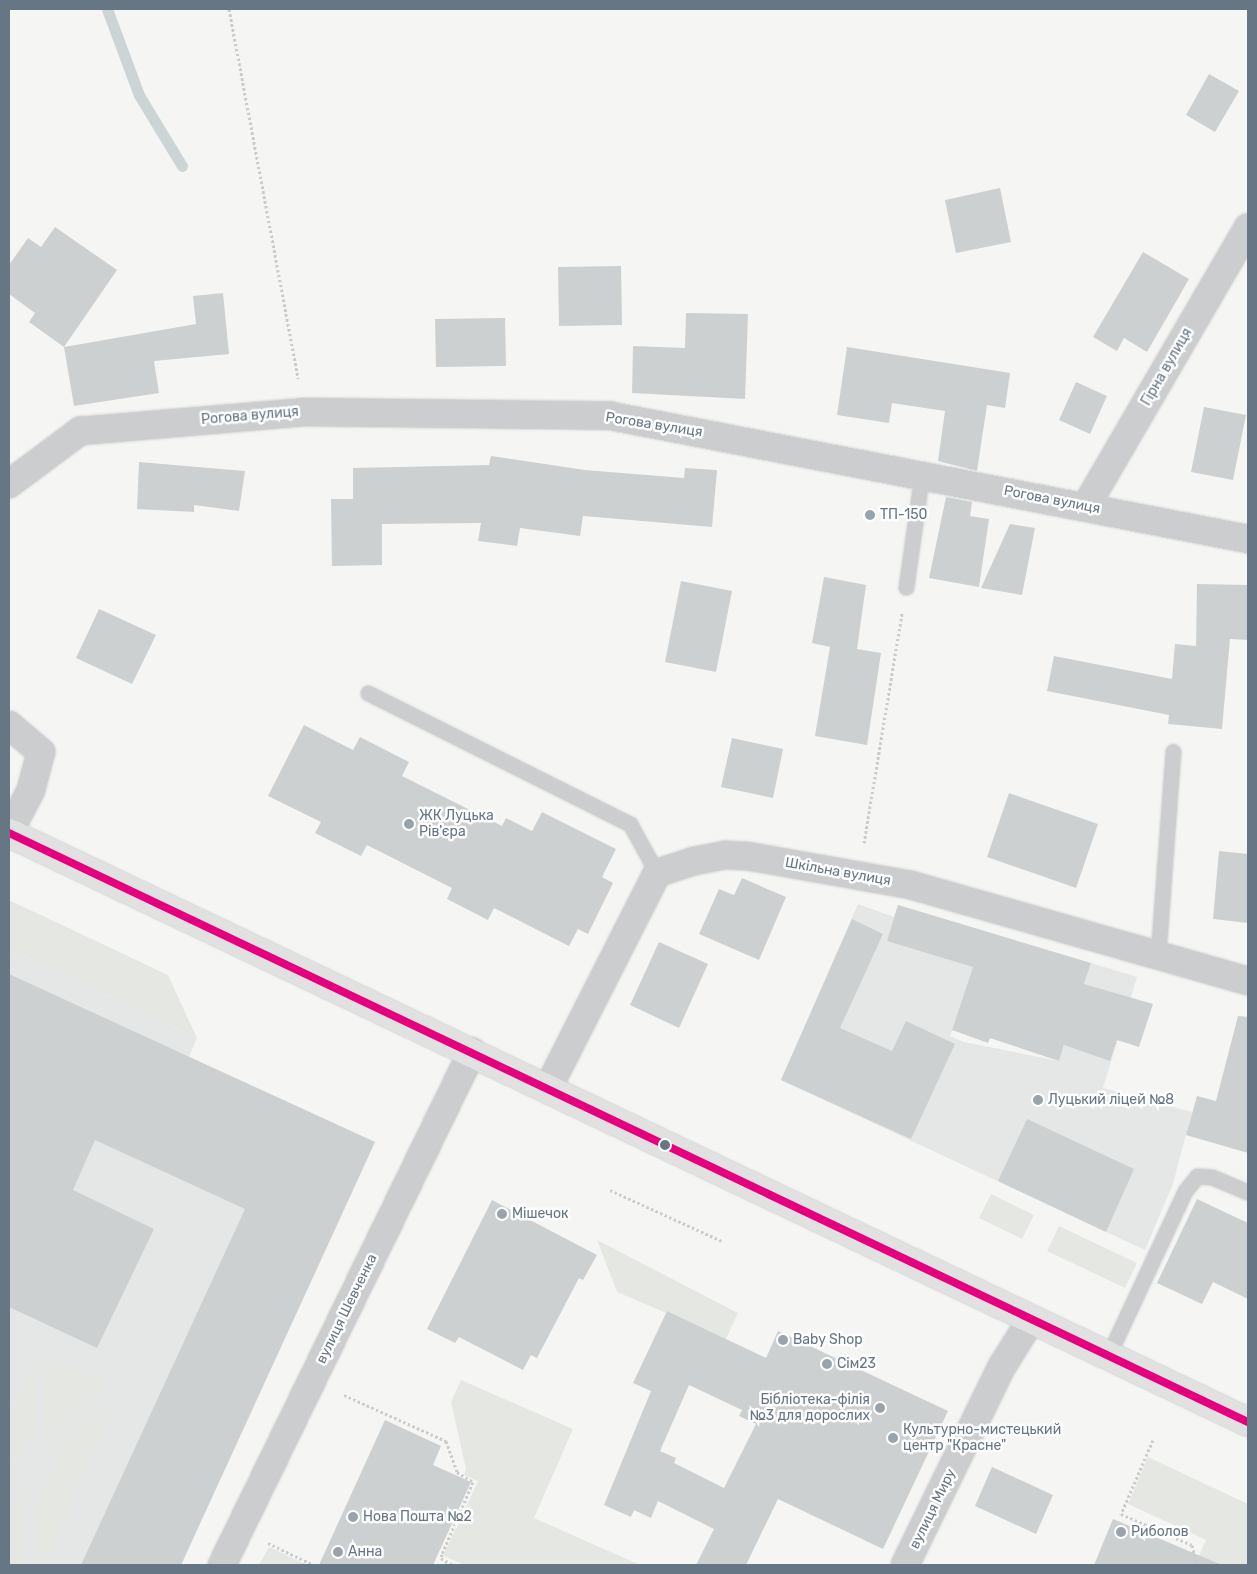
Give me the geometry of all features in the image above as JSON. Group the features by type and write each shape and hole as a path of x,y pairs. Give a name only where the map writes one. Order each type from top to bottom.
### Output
{"main road":[{"path":"9,833 1248,1422"}],"street":[{"name":"Гірна вулиця","path":"1086,506 1248,228"},
{"name":"Рогова вулиця","path":"9,484 80,431 304,412 611,416 922,473 1248,539"},
{"path":"9,725 41,752 31,790 9,833"},
{"name":"Шкільна вулиця","path":"657,873 694,860 725,856 859,874 911,885 1248,981"},
{"path":"548,1088 657,873"},
{"name":"вулиця Шевченка","path":"222,1565 472,1052"},
{"name":"вулиця Миру","path":"905,1565 1001,1368 1031,1320"}],"lane":[{"path":"906,587 922,473"},
{"path":"368,693 630,824 657,873"},
{"path":"1158,955 1173,752"},
{"path":"1108,1356 1181,1200 1197,1176 1212,1177 1248,1192"}],"path":[{"path":"229,9 304,412"},
{"path":"859,874 906,587"},
{"path":"610,1190 724,1242"},
{"path":"344,1395 446,1441 457,1472 473,1482 442,1554 441,1558 452,1565"},
{"path":"1153,1440 1121,1514 1192,1545 1197,1565"},
{"path":"268,1543 314,1565"}],"shaded area":[{"path":"9,900 168,975 197,1038 9,949"},
{"path":"858,904 894,917 898,905 985,931 950,1036 964,1042 1059,1061 1091,963 1137,977 1103,1088 1192,1112 1173,1184 1145,1250 781,1080"},
{"path":"9,949 197,1038 189,1057 375,1142 181,1565 9,1565"},
{"path":"991,1194 1034,1215 1022,1239 979,1218"},
{"path":"1059,1226 1137,1263 1125,1288 1047,1251"},
{"path":"597,1240 738,1313 726,1339 667,1311 666,1313 617,1292"},
{"path":"46,1358 96,1379 106,1386 49,1443 46,1441"},
{"path":"37,1363 36,1440 25,1443 19,1450 11,1474 15,1486 9,1491 9,1419"},
{"path":"461,1380 573,1429 534,1518 640,1565 465,1565 443,1556 478,1481 464,1475 466,1469 451,1402"},
{"path":"113,1398 112,1408 104,1425 107,1428 44,1562 35,1554 35,1495 45,1491 59,1464 56,1451"},
{"path":"1148,1457 1248,1504 1248,1565 1195,1565 1206,1540 1128,1504"},
{"path":"21,1494 25,1495 22,1559 17,1565 9,1565 9,1504"},
{"path":"269,1547 307,1565 259,1565"}],"building":[{"path":"1209,74 1239,91 1215,132 1186,115"},
{"path":"1000,188 1011,242 956,253 945,200"},
{"path":"55,227 117,270 64,347 29,322 35,313 9,294 9,265 28,238 41,247"},
{"path":"1143,252 1189,279 1147,352 1124,338 1117,351 1093,337"},
{"path":"621,266 622,325 559,326 558,267"},
{"path":"223,293 229,354 154,361 159,393 74,406 64,347 196,324 193,296"},
{"path":"686,313 748,314 745,399 632,393 633,346 685,348"},
{"path":"505,318 506,366 436,367 435,319"},
{"path":"847,347 1010,373 1005,408 987,405 977,471 938,461 945,411 892,403 889,423 837,415"},
{"path":"1076,382 1107,396 1090,434 1059,420"},
{"path":"1204,407 1246,415 1233,480 1191,472"},
{"path":"491,456 585,470 684,478 685,468 717,470 712,527 583,516 580,536 520,528 517,546 478,541 481,523 382,524 382,565 332,566 331,499 353,499 353,468 489,465"},
{"path":"139,462 245,471 239,511 194,505 194,512 137,509"},
{"path":"946,497 972,502 970,516 989,519 979,587 929,578"},
{"path":"1010,524 1035,528 1022,595 981,588"},
{"path":"824,577 866,585 857,649 881,653 867,745 815,736 830,647 812,643"},
{"path":"681,581 732,591 716,672 665,662"},
{"path":"1197,584 1248,585 1248,640 1230,639 1222,729 1168,724 1169,715 1047,691 1054,656 1172,679 1175,644 1196,646"},
{"path":"99,609 156,635 132,684 76,658"},
{"name":"ЖК Луцька Рів'єра","path":"304,725 353,750 360,737 409,762 402,776 502,826 506,818 532,831 542,812 616,849 602,877 613,883 588,934 578,929 569,946 494,908 488,920 447,899 452,888 367,845 361,856 315,833 321,822 268,796"},
{"path":"732,738 783,749 773,798 721,787"},
{"path":"1009,793 1098,824 1076,888 987,857"},
{"path":"1219,851 1248,854 1248,923 1213,919"},
{"path":"742,878 786,897 759,960 699,934 719,889 734,895"},
{"path":"898,905 1091,963 1084,984 1153,1004 1139,1047 1117,1040 1110,1061 1064,1045 1059,1061 990,1038 988,1043 952,1030 973,967 887,941"},
{"path":"852,919 883,934 840,1028 892,1051 906,1021 955,1044 911,1139 781,1080"},
{"path":"659,942 708,964 679,1028 630,1005"},
{"path":"9,974 375,1142 181,1565 81,1565 245,1209 95,1140 73,1190 154,1229 97,1348 9,1307"},
{"path":"1238,1016 1248,1017 1248,1153 1186,1135 1197,1096 1216,1101"},
{"path":"1027,1119 1134,1169 1106,1232 998,1181"},
{"path":"1197,1199 1248,1223 1248,1299 1213,1282 1202,1304 1157,1283"},
{"path":"492,1200 597,1255 583,1280 579,1278 537,1358 531,1355 523,1370 459,1337 455,1343 427,1329"},
{"path":"667,1311 766,1358 778,1331 948,1411 883,1549 778,1499 746,1565 696,1565 714,1529 658,1501 651,1518 634,1510 631,1517 604,1505 651,1391 633,1383","holes":["689,1385 742,1410 739,1416 756,1424 724,1488 674,1463 676,1458 660,1451"]},
{"path":"385,1420 441,1446 433,1465 471,1482 433,1565 319,1565"},
{"path":"992,1467 1053,1495 1036,1534 975,1506"},
{"path":"1113,1519 1222,1565 1094,1565"}],"waterway":[{"path":"107,9 139,95 182,166"}],"transit line":[{"path":"9,833 1248,1422"}],"place":[{"name":"ТП-150","path":"870,515"},
{"name":"ЖК Луцька Рів'єра","path":"409,824"},
{"name":"Луцький ліцей №8","path":"1038,1100"},
{"name":"Мішечок","path":"502,1214"},
{"name":"Baby Shop","path":"783,1340"},
{"name":"Сім23","path":"827,1364"},
{"name":"Бібліотека-філія №3 для дорослих","path":"880,1408"},
{"name":"Культурно-мистецький центр \"Красне\"","path":"893,1438"},
{"name":"Нова Пошта №2","path":"353,1517"},
{"name":"Риболов","path":"1121,1532"},
{"name":"Анна","path":"338,1552"}]}
